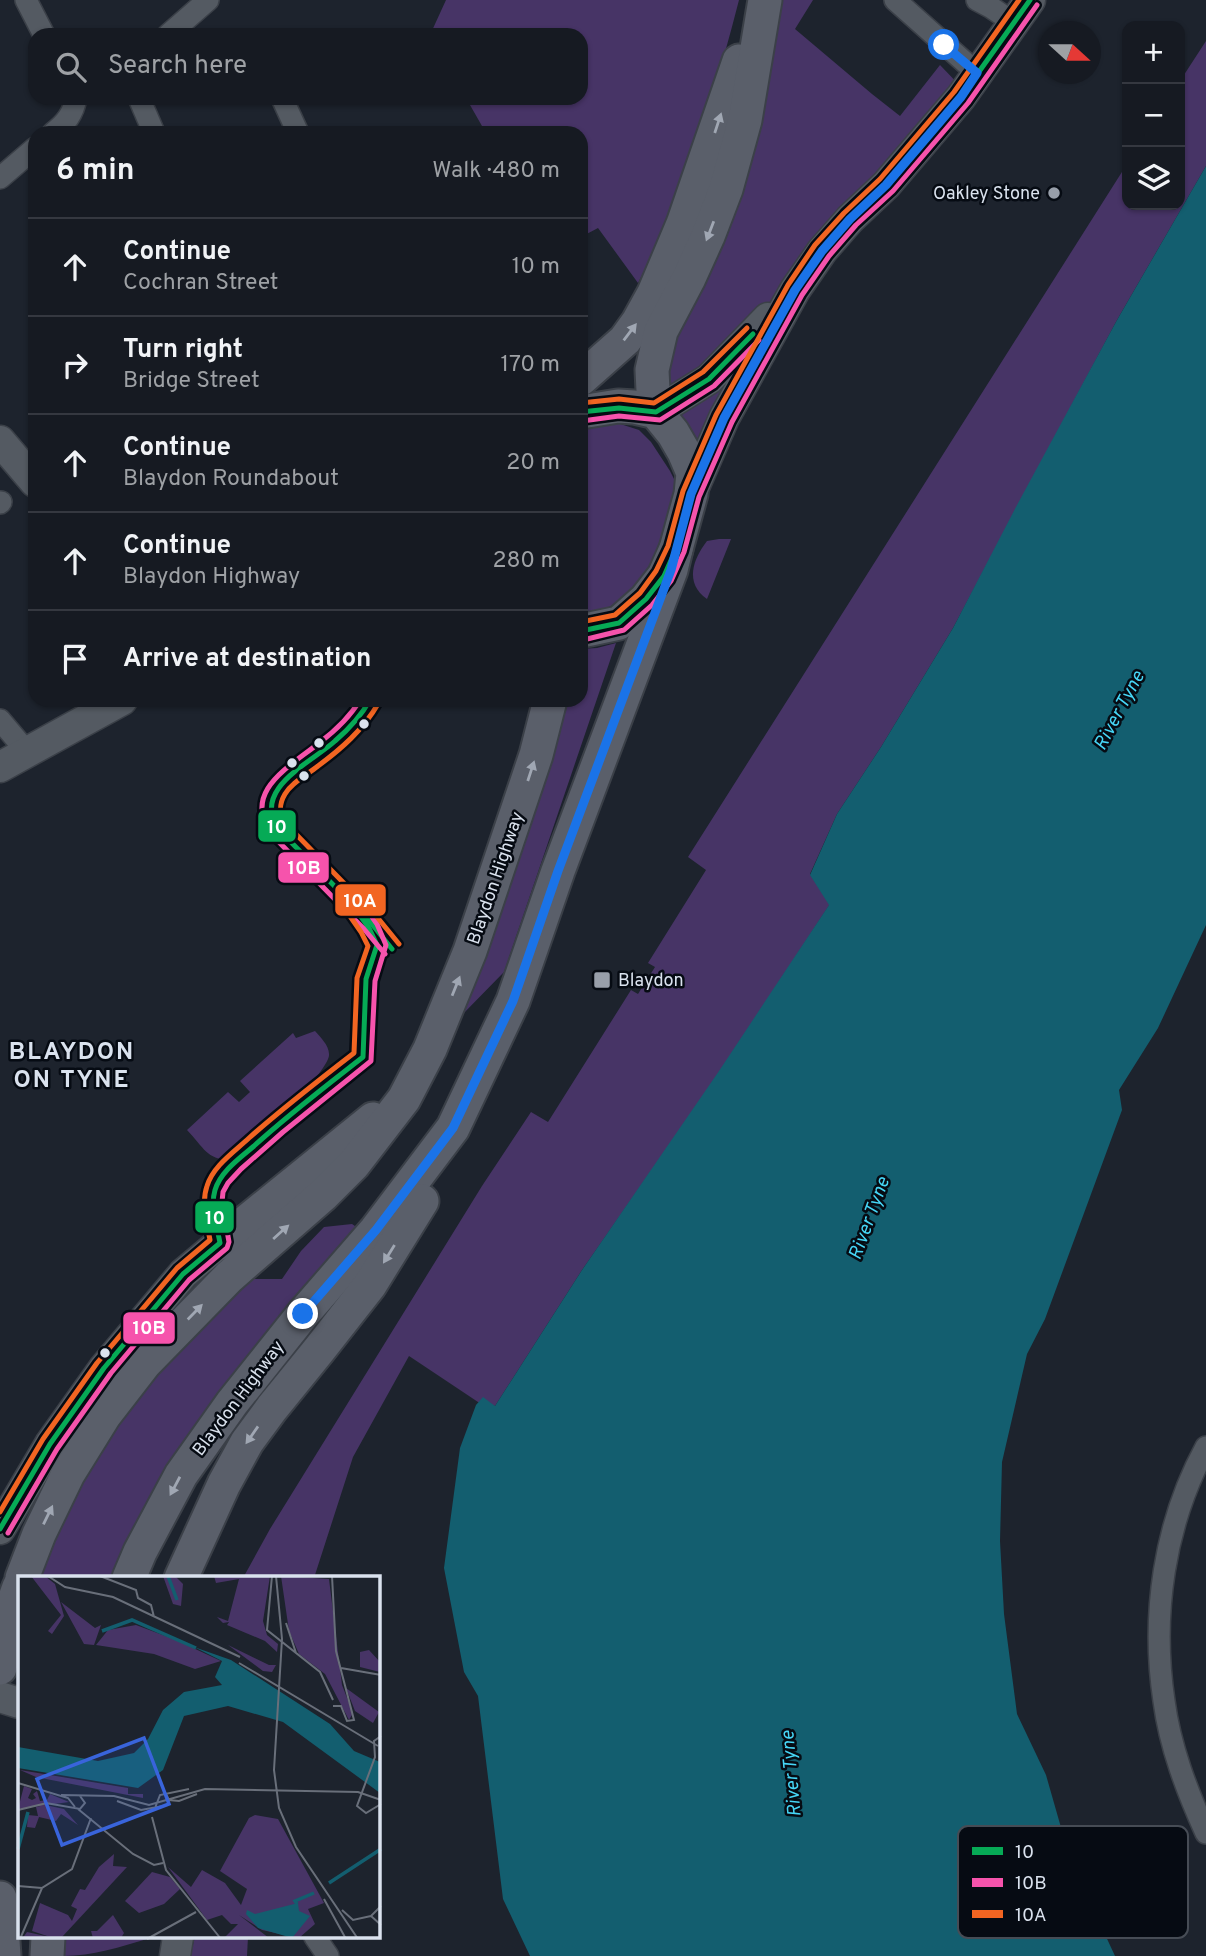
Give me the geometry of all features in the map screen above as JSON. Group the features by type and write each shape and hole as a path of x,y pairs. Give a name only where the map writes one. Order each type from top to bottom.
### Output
{"main road":[{"path":"588,373 625,340 654,293 684,224 736,69 763,0"},
{"path":"655,412 652,370 661,331 694,268 726,189 745,120 763,0"},
{"path":"588,630 612,626 629,616 664,576 676,549 691,494 724,418 795,290 822,251 850,219 886,185 961,97 1021,13"},
{"path":"655,412 709,379 795,290"},
{"path":"588,411 618,406 655,412 673,433 690,465 693,474 691,494"},
{"path":"0,441 28,474"},
{"name":"Blaydon Highway","path":"130,1576 181,1475 232,1403 303,1314 376,1230 453,1128 513,1001 558,871 671,570 676,549"},
{"path":"0,767 109,707"},
{"name":"Blaydon Highway","path":"23,1576 39,1534 68,1474 104,1416 145,1363 229,1277 323,1195 354,1164 404,1099 430,1049 471,951 536,755 548,707"},
{"path":"0,1529 50,1444 104,1368 183,1274 366,1124 404,1099"},
{"path":"182,1576 224,1484 247,1442 370,1285 430,1188 453,1128"},
{"path":"6,1692 18,1590"},
{"path":"0,1898 4,1956"},
{"path":"47,1956 48,1938"},
{"path":"175,1956 178,1938"}],"street":[{"path":"26,0 40,28"},
{"path":"176,28 208,0"},
{"path":"895,0 977,73"},
{"path":"978,0 1021,13"},
{"path":"62,126 74,105"},
{"path":"142,105 151,126"},
{"path":"285,105 295,126"},
{"path":"0,178 28,154"},
{"path":"0,720 27,752"},
{"path":"1206,1447 1183,1498 1171,1537 1161,1598 1159,1640 1164,1702 1173,1745 1206,1833"},
{"path":"316,1938 328,1956"}],"shaded area":[{"path":"446,0 739,0 716,84 689,166 661,236 638,283 598,228 588,233 588,126 482,126 470,105 588,105 588,28 433,28"},
{"path":"782,0 813,0 795,29 900,116 940,65 965,91 791,293 655,413 649,355 768,69"},
{"path":"1206,41 1206,166 1185,202 1185,73"},
{"path":"1122,172 1122,210 1181,210 1117,320 953,628 837,814 810,874 830,904 720,1072 582,1270 495,1406 478,1402 409,1356 353,1457 315,1576 244,1576 270,1529 482,1186 531,1112 548,1122 631,990 638,994 655,967 648,963 706,870 688,857"},
{"path":"732,374 701,451 677,411"},
{"path":"611,421 639,430 651,442 670,471 676,483 678,507 655,564 611,606 588,614 588,426"},
{"path":"731,539 707,599 695,586 693,571 698,555 707,541"},
{"path":"616,643 504,972 460,1017 567,707 588,707 588,649"},
{"path":"315,1031 326,1044 329,1054 318,1075 305,1090 239,1159 220,1159 208,1154 187,1130 228,1092 239,1102 250,1092 240,1081 293,1033 296,1038"},
{"path":"352,1224 361,1230 278,1317 245,1362 115,1576 40,1576 55,1532 89,1468 127,1411 166,1361 246,1279 282,1279 301,1251 324,1227"},
{"path":"65,1938 148,1938 106,1951 64,1956"},
{"path":"195,1938 248,1938 247,1956 190,1956"}],"water":[{"name":"River Tyne","path":"1206,166 1206,925 1158,1028 1119,1090 1122,1110 1045,1319 1027,1354 1002,1462 1000,1541 1004,1614 1017,1714 1046,1775 1061,1826 958,1826 958,1938 1107,1938 1115,1956 530,1956 503,1899 478,1696 464,1672 444,1568 460,1448 476,1405 483,1397 495,1406 582,1270 829,905 810,875 837,814 953,628 1117,320 1181,210 1185,210 1185,202"}],"transit line":[{"name":"10A","path":"588,621 615,615 640,593 656,571 668,546 683,491 716,415 788,285 815,245 880,179 954,92 1019,0"},
{"name":"10","path":"588,630 619,623 646,599 664,576 676,549 691,494 724,418 795,290 822,251 850,219 886,185 961,97 1030,0"},
{"name":"10B","path":"588,639 624,630 652,605 671,581 684,552 699,497 732,422 802,295 829,256 856,225 893,191 968,103 1037,5"},
{"name":"10A","path":"588,402 619,399 654,403 703,372 747,328"},
{"name":"10","path":"588,411 619,408 656,412 709,379 753,334"},
{"name":"10B","path":"588,420 619,416 660,420 714,386 759,340"},
{"name":"10B","path":"355,707 336,729 283,771 265,793 262,806 264,820 273,836 385,954"},
{"name":"10","path":"365,707 345,732 287,778 272,802 272,815 279,830 371,923 392,949"},
{"name":"10A","path":"376,707 351,738 288,790 281,809 286,824 377,917 399,944"},
{"name":"10B","path":"8,1533 57,1449 111,1373 189,1280 227,1248 229,1242 222,1202 228,1183 283,1132 371,1061 375,981 386,945 377,924 359,899"},
{"name":"10","path":"0,1529 50,1444 104,1368 183,1274 220,1243 213,1203 215,1190 226,1171 363,1057 366,979 377,945 352,904"},
{"name":"10A","path":"0,1512 43,1439 97,1363 177,1268 210,1240 205,1199 207,1186 214,1172 262,1127 354,1053 357,978 368,946 345,909"}],"place":[{"name":"Oakley Stone","path":"1054,193"},
{"name":"Blaydon","path":"602,980"}],"district":[{"name":"BLAYDON ON TYNE","path":"72,1065"}],"route":[{"path":"303,1314 376,1230 453,1128 513,1001 558,871 671,570 691,494 724,418 795,290 822,251 850,219 886,185 961,97 977,73 944,45"}]}
